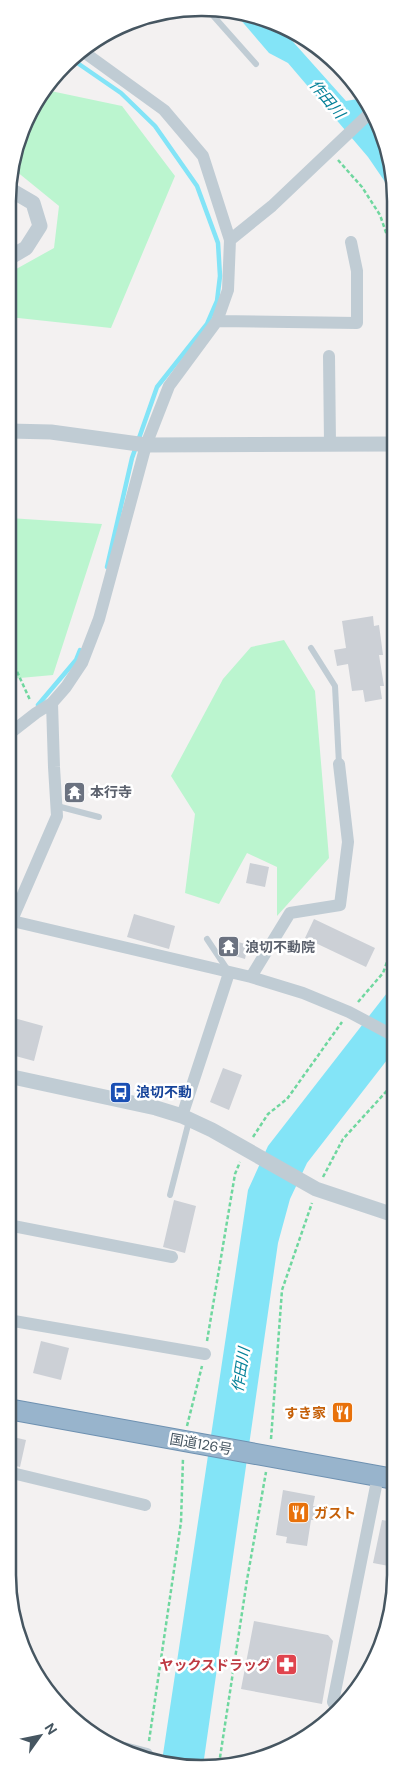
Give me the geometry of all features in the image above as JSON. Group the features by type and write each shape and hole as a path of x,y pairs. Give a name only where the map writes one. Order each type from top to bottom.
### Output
{"highway":[{"name":"国道126号","path":"16,1410 386,1477"}],"street":[{"path":"16,728 52,703 66,687 82,663 100,619 140,444 169,386 218,321 228,290 230,240 203,156 164,110 88,55"},
{"path":"230,240 272,206 366,117"},
{"path":"16,254 26,248 40,226 33,203 17,193"},
{"path":"218,321 358,323 356,271 351,242"},
{"path":"329,356 330,444"},
{"path":"16,431 52,432 140,444 387,444"},
{"path":"16,907 57,816 52,703"},
{"path":"251,977 290,913 340,905 348,842 339,764"},
{"path":"16,925 251,977 303,993 349,1012 387,1032"},
{"path":"186,1118 229,972"},
{"path":"16,1078 156,1108 186,1118 246,1148 316,1189 387,1213"},
{"path":"16,1227 172,1257"},
{"path":"16,1321 205,1354"},
{"path":"16,1474 145,1505"},
{"path":"334,1703 386,1477"}],"lane":[{"path":"214,17 256,64"},
{"path":"311,648 335,686 339,764"},
{"path":"57,806 99,816"},
{"path":"207,939 229,972"},
{"path":"170,1194 186,1118"}],"path":[{"path":"333,149 362,187 380,215 387,235"},
{"path":"16,669 33,705"},
{"path":"147,1751 182,1522 183,1441 205,1354 234,1174 246,1148 268,1114 287,1098 349,1012 383,973 387,962"},
{"path":"220,1759 247,1580 269,1456 282,1290 316,1189 343,1139 387,1091"}],"green space":[{"path":"53,91 122,106 175,176 111,328 16,318 16,269 54,248 59,206 19,173 30,131 41,109"},
{"path":"16,518 102,524 53,675 16,678"},
{"path":"284,640 315,691 329,858 277,916 277,867 247,853 219,904 185,893 195,814 171,776 223,679 251,647"}],"water":[{"name":"作田川","path":"242,21 272,30 291,39 346,101 356,99 368,120 377,142 385,183 368,157 288,63 269,53"},
{"name":"作田川","path":"387,993 387,1060 307,1163 290,1199 278,1243 204,1760 177,1758 163,1755 248,1190 268,1146"}],"building":[{"path":"373,616 374,626 379,625 383,655 379,655 384,686 380,686 382,699 365,702 363,690 352,691 348,664 337,666 334,650 346,648 342,621"},
{"path":"250,863 269,867 265,887 246,883"},
{"path":"134,914 175,926 169,949 127,937"},
{"path":"314,919 375,948 366,967 305,938"},
{"path":"229,939 248,945 245,959 225,953"},
{"path":"16,1019 43,1026 34,1061 16,1056"},
{"path":"223,1068 242,1075 229,1110 210,1102"},
{"path":"174,1200 196,1206 185,1253 163,1247"},
{"path":"41,1341 69,1348 61,1380 33,1373"},
{"path":"16,1438 26,1440 20,1467 16,1466"},
{"name":"ガスト","path":"283,1490 315,1496 313,1506 318,1507 316,1520 311,1520 307,1546 286,1543 287,1537 276,1535"},
{"path":"382,1520 387,1521 387,1566 373,1563"},
{"name":"ヤックスドラッグ","path":"254,1621 328,1635 333,1641 322,1704 241,1689"}],"waterway":[{"path":"78,63 121,93 155,126 197,186 218,243 220,276 217,301 207,324 157,387 132,458 107,567"},
{"path":"38,705 76,660 80,650"}],"place":[{"name":"本行寺","path":"74,792"},
{"name":"浪切不動院","path":"229,947"},
{"name":"浪切不動","path":"120,1092"},
{"name":"すき家","path":"342,1413"},
{"name":"ガスト","path":"298,1513"},
{"name":"ヤックスドラッグ","path":"287,1665"}]}
